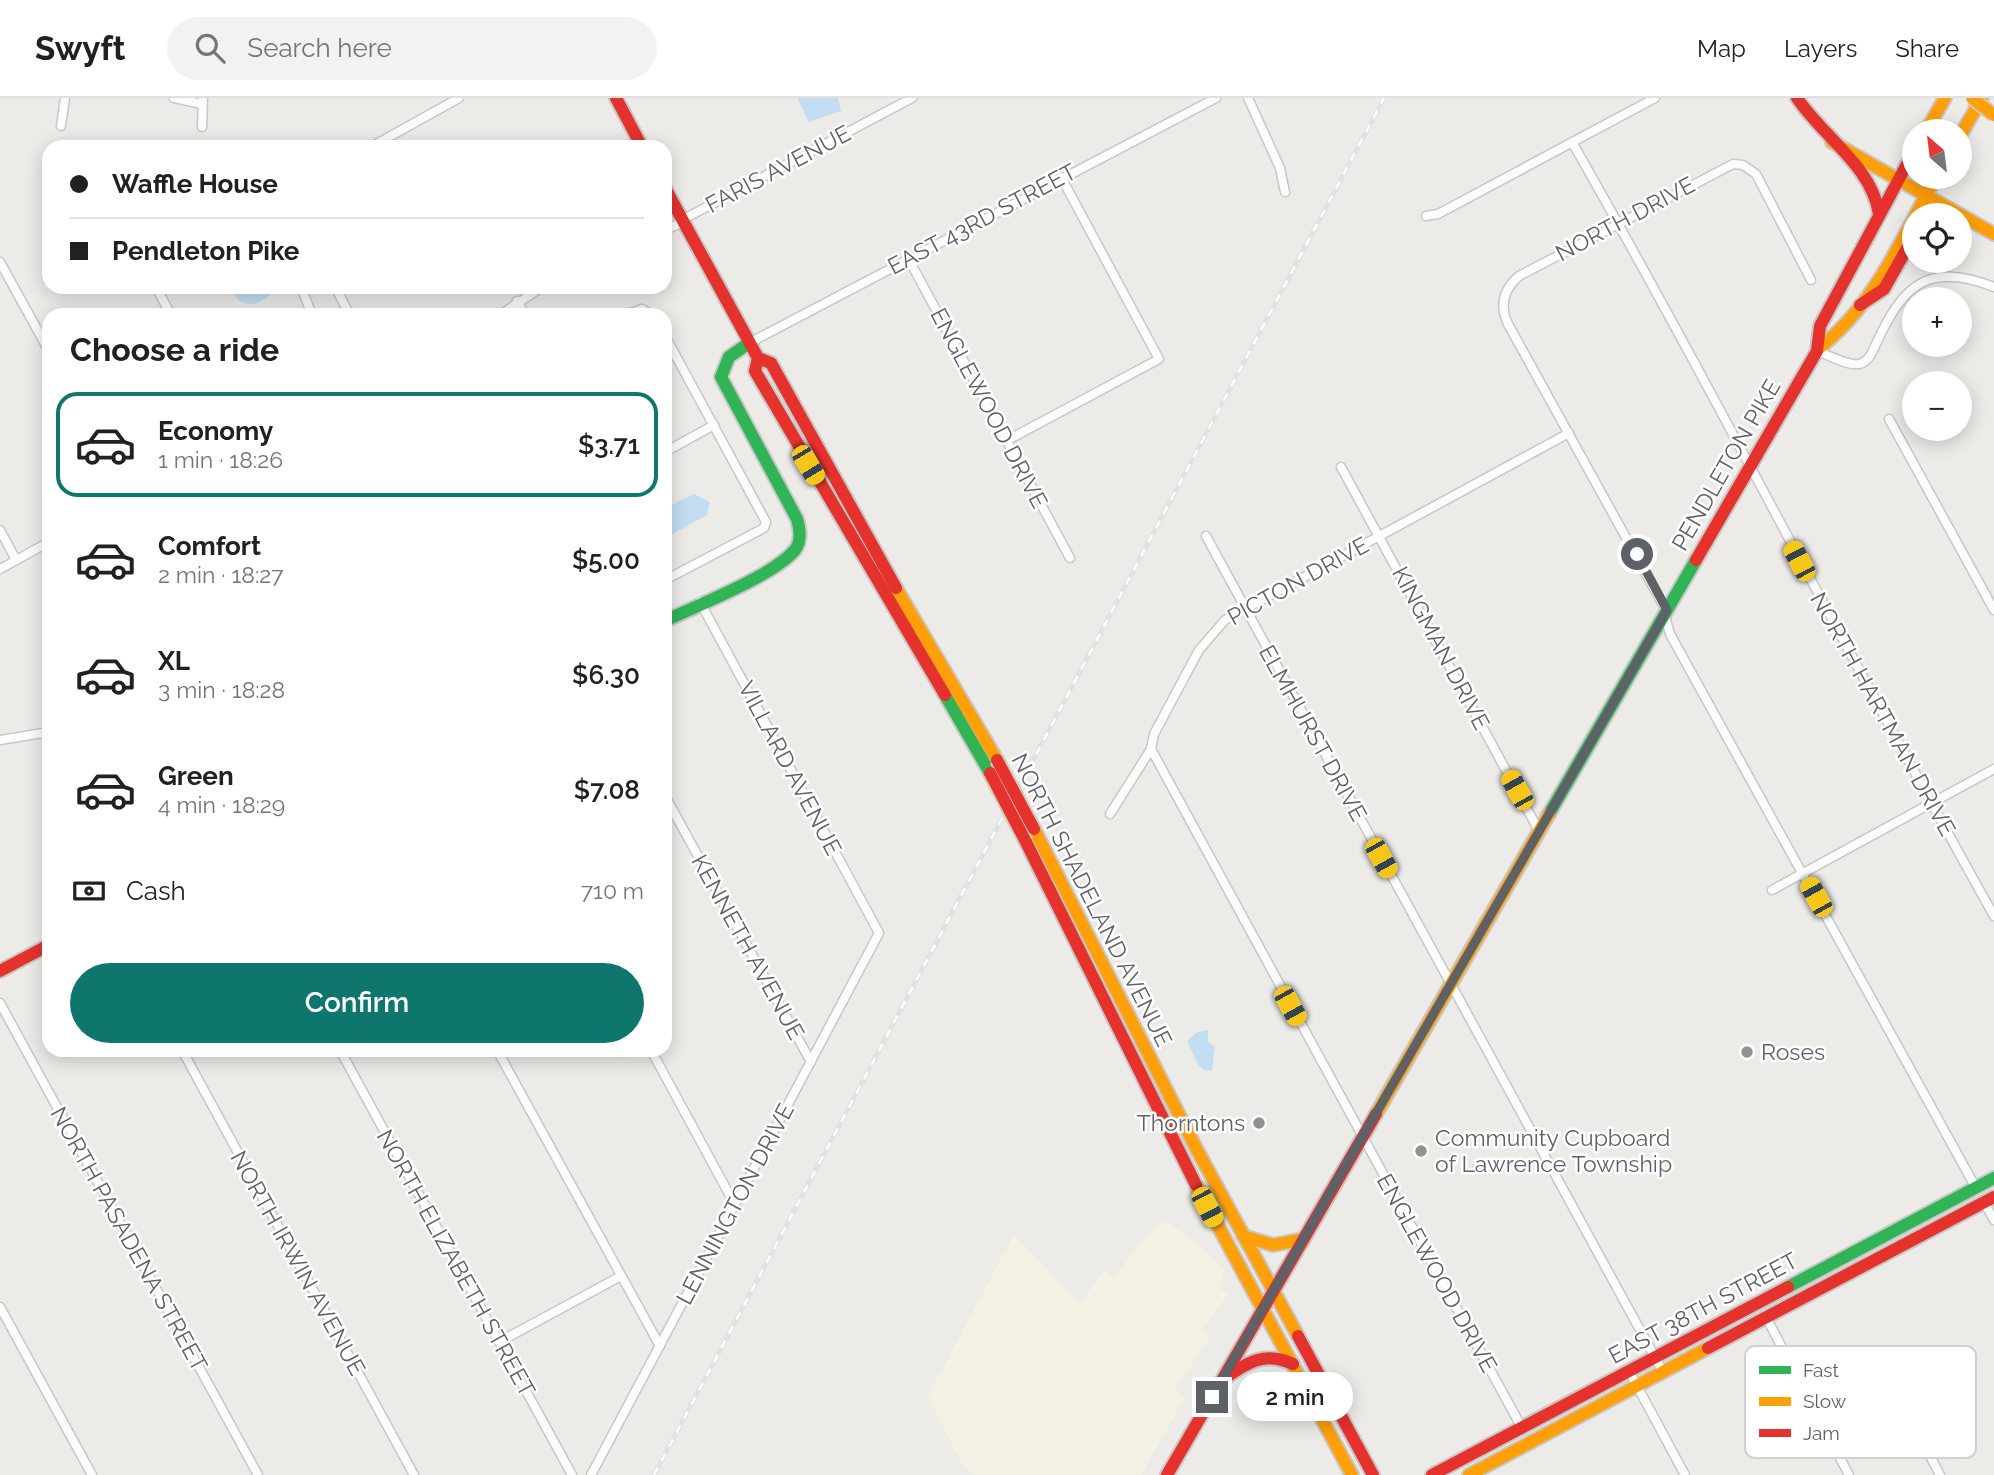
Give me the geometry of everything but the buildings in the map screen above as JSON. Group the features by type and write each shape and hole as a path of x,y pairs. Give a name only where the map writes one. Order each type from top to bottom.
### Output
{"main road":[{"path":"616,98 638,140"},
{"path":"1797,98 1813,122 1867,178 1877,194 1879,214"},
{"path":"1933,119 1945,98"},
{"path":"1972,98 1994,115"},
{"path":"1970,119 1982,98"},
{"path":"1832,142 1994,234"},
{"name":"PENDLETON PIKE","path":"1167,1475 1818,350 1820,326 1902,173"},
{"name":"PENDLETON PIKE","path":"1818,350 1839,336 1929,189"},
{"name":"NORTH SHADELAND AVENUE","path":"672,210 683,221 758,358 771,363 855,517 997,760 1243,1236 1373,1475"},
{"path":"1972,224 1979,226"},
{"path":"1860,305 1884,289 1902,257"},
{"path":"672,617 784,559 794,551 800,540 797,519 721,377 729,357 749,343"},
{"name":"NORTH SHADELAND AVENUE","path":"758,358 755,371 795,444 989,773 1026,842 1091,968 1166,1130 1352,1475"},
{"path":"0,971 42,949"},
{"name":"EAST 38TH STREET","path":"1432,1475 1994,1178"},
{"name":"EAST 38TH STREET","path":"1469,1475 1989,1200"},
{"path":"1243,1236 1273,1245 1304,1239"},
{"path":"1221,1382 1258,1357 1279,1357 1293,1364"}],"street":[{"path":"61,126 65,98"},
{"path":"174,98 203,101 202,127"},
{"path":"384,140 459,98"},
{"name":"FARIS AVENUE","path":"672,226 912,98"},
{"name":"EAST 43RD STREET","path":"749,343 1060,177 1216,98"},
{"path":"1248,98 1280,168 1285,192"},
{"path":"1426,216 1437,214 1655,98"},
{"name":"NORTH HARTMAN DRIVE","path":"1572,142 1706,381 1931,804 1994,916"},
{"name":"NORTH DRIVE","path":"1569,433 1506,320 1503,303 1510,284 1519,276 1728,164 1743,165 1758,177 1811,280"},
{"path":"1006,441 1159,359 1060,177"},
{"name":"ENGLEWOOD DRIVE","path":"908,258 1070,558"},
{"path":"0,262 42,338"},
{"path":"1818,350 1856,364 1863,362 1871,356 1894,307 1912,288 1933,277 1964,277 1994,287"},
{"path":"508,308 530,294"},
{"path":"517,301 521,308"},
{"path":"672,349 765,518 766,525 672,576"},
{"path":"1889,419 1994,610"},
{"path":"672,448 714,425"},
{"path":"1569,433 1637,554 1665,612 1670,634 1976,1188"},
{"name":"PICTON DRIVE","path":"1110,814 1152,749 1154,734 1204,643 1225,620 1569,433"},
{"name":"KINGMAN DRIVE","path":"1341,467 1539,831"},
{"path":"0,530 16,560"},
{"name":"ELMHURST DRIVE","path":"1206,536 1663,1372"},
{"path":"0,569 42,546"},
{"name":"VILLARD AVENUE","path":"700,602 879,933"},
{"path":"0,740 42,733"},
{"name":"ENGLEWOOD DRIVE","path":"1152,749 1522,1427"},
{"path":"1772,890 1994,769"},
{"name":"KENNETH AVENUE","path":"672,809 811,1062"},
{"name":"LENNINGTON DRIVE","path":"591,1475 879,933"},
{"name":"NORTH PASADENA STREET","path":"0,1003 258,1475"},
{"name":"NORTH IRWIN AVENUE","path":"186,1057 414,1475"},
{"name":"NORTH ELIZABETH STREET","path":"344,1057 572,1475"},
{"path":"501,1057 660,1346"},
{"path":"655,1057 734,1205"},
{"path":"1989,1200 1994,1220"},
{"path":"499,1342 621,1276"},
{"path":"0,1307 92,1475"},
{"path":"1766,1317 1781,1346"},
{"path":"1629,1371 1685,1475"},
{"path":"1840,1458 1849,1475"},
{"path":"1931,1458 1940,1475"}],"shaded area":[{"path":"1165,1220 1201,1247 1224,1270 1219,1288 1228,1294 1201,1331 1210,1337 1174,1390 1185,1397 1141,1475 974,1475 963,1465 928,1396 1014,1235 1080,1304 1104,1270 1114,1278 1141,1242"}],"water":[{"path":"797,98 838,98 841,111 809,122"},
{"path":"271,294 264,300 251,304 234,295"},
{"path":"694,494 710,502 707,515 672,534 672,505"},
{"path":"1208,1030 1208,1042 1215,1047 1212,1070 1206,1071 1199,1066 1187,1041 1197,1032"}],"railway":[{"path":"654,1475 1384,98"}],"traffic: fast":[{"path":"672,618 770,570 795,550 799,543 797,519 721,377 729,357 749,343"},
{"path":"1549,814 1696,560"},
{"path":"945,695 990,773"},
{"path":"1788,1287 1994,1178"}],"traffic: slow":[{"path":"1933,119 1945,98"},
{"path":"1972,98 1994,115"},
{"path":"1970,119 1982,98"},
{"path":"1832,142 1994,234"},
{"path":"1818,349 1856,312 1871,291 1899,247 1930,189"},
{"path":"896,588 997,760"},
{"path":"1376,1114 1549,814"},
{"path":"1034,829 1196,1148 1298,1336"},
{"path":"1196,1185 1352,1475"},
{"path":"1243,1236 1273,1245 1304,1239"},
{"path":"1469,1475 1708,1348"}],"traffic: jam":[{"path":"616,98 638,140"},
{"path":"1797,98 1857,166 1875,197 1879,214"},
{"path":"1696,560 1817,351 1820,326 1902,173"},
{"path":"672,201 758,358 771,363 896,588"},
{"path":"1860,305 1884,289 1902,257"},
{"path":"758,358 755,371 945,695"},
{"path":"997,760 1034,829"},
{"path":"990,773 1026,842"},
{"path":"1026,842 1196,1185"},
{"path":"0,971 42,949"},
{"path":"1167,1475 1376,1114"},
{"path":"1708,1348 1994,1197"},
{"path":"1432,1475 1788,1287"},
{"path":"1298,1336 1373,1475"},
{"path":"1224,1379 1257,1360 1274,1358 1293,1364"}],"place":[{"name":"Roses","path":"1747,1052"},
{"name":"Thorntons","path":"1259,1123"},
{"name":"Community Cupboard of Lawrence Township","path":"1421,1151"}],"route":[{"path":"1212,1397 1667,610 1637,554"}]}
